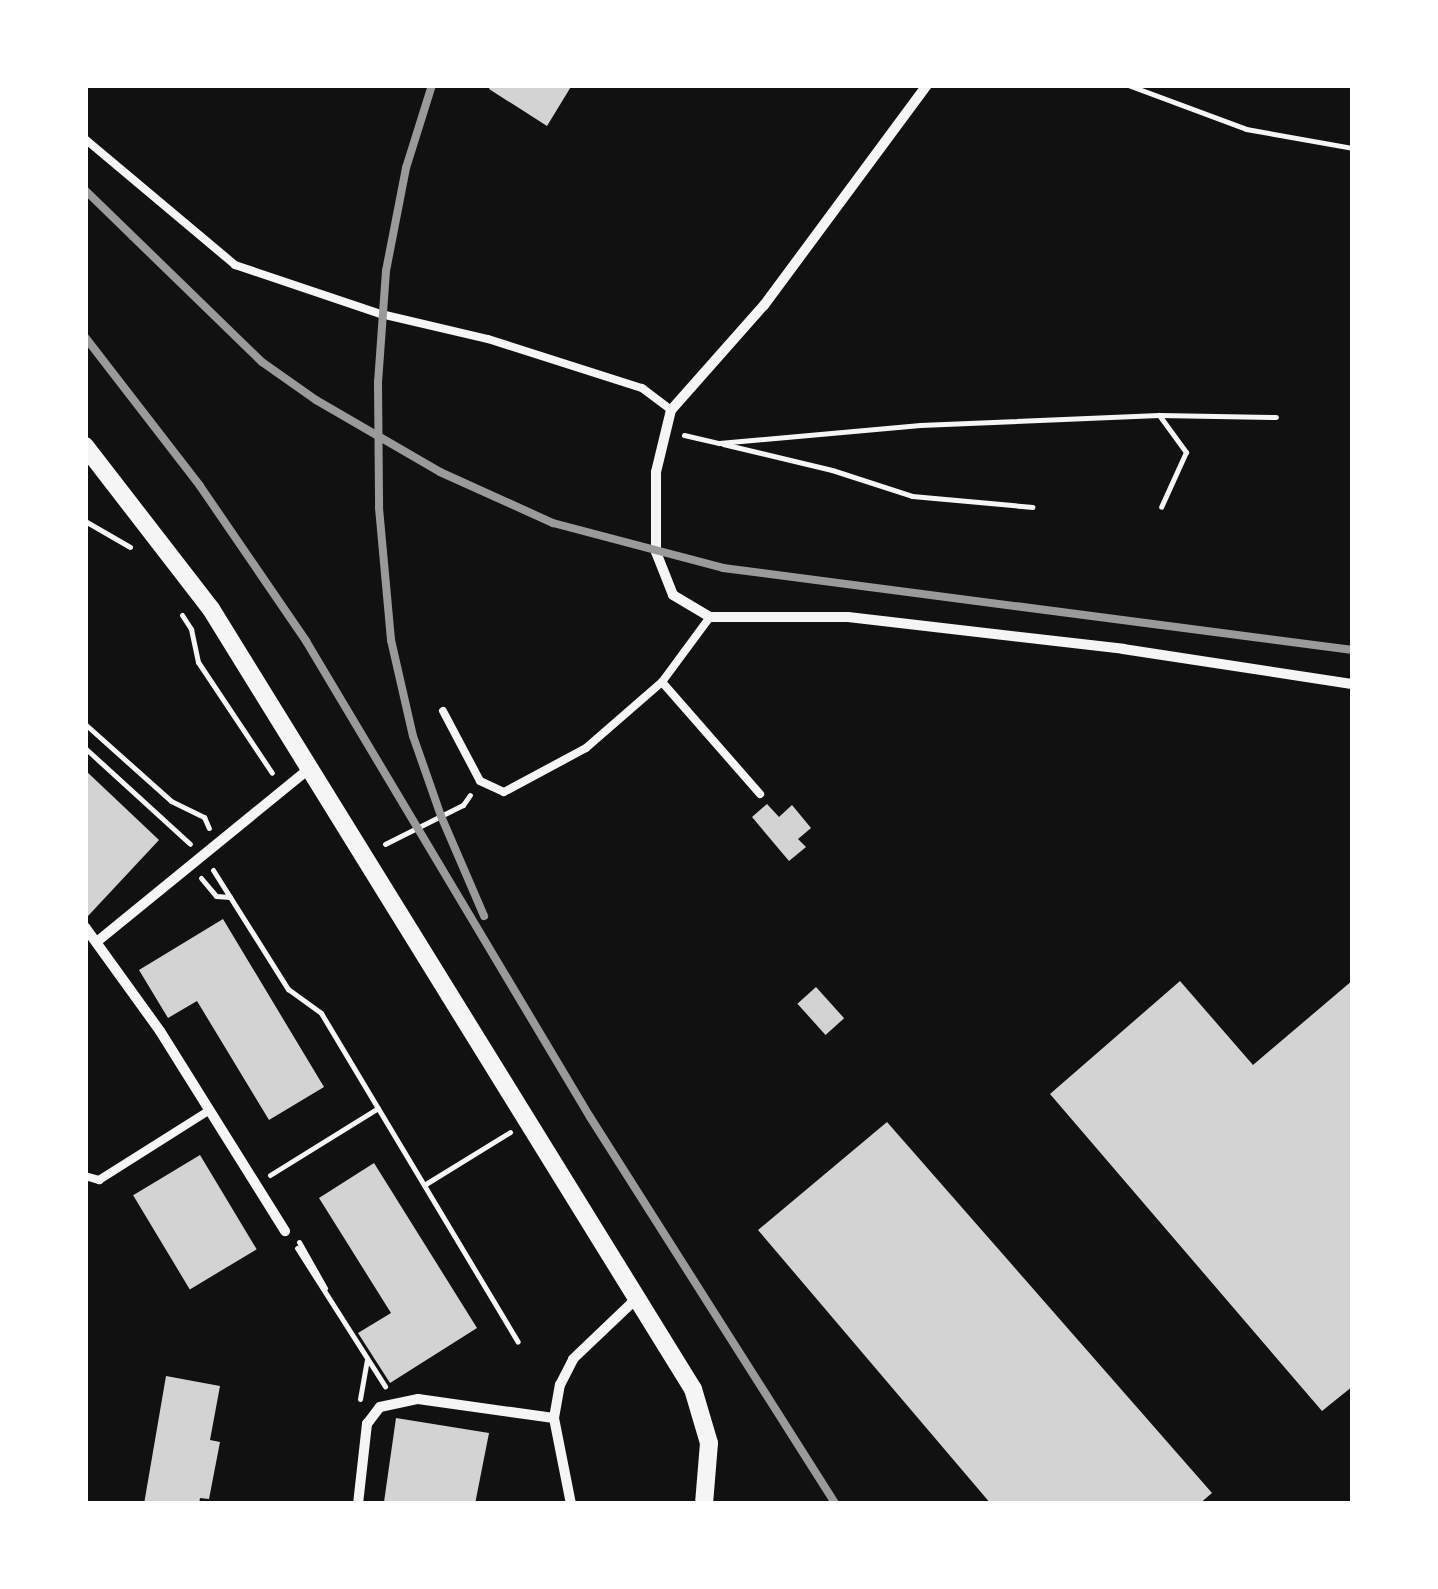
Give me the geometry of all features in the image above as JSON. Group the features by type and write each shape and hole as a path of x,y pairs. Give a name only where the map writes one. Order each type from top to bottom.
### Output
{"street":[{"path":"927,85 764,305 671,410 656,472 656,552 673,595 710,616 848,617 1123,649 1353,684"},
{"path":"85,446 92,469 211,609 693,1389 709,1443 704,1504"},
{"path":"99,940 310,768"},
{"path":"85,926 99,940 282,1226"},
{"path":"571,1504 554,1418 560,1385 573,1359 638,1296"},
{"path":"358,1504 367,1424 390,1403 418,1398 554,1418"}],"lane":[{"path":"85,139 236,265 381,314 488,339 642,388 671,410"},
{"path":"442,712 480,780 504,792 586,748 662,682 710,616"},
{"path":"662,682 760,794"},
{"path":"85,1176 99,1180 208,1110"}],"path":[{"path":"1128,85 1246,128 1353,148"},
{"path":"719,443 920,425 1159,415 1276,417"},
{"path":"1159,415 1186,452 1161,508"},
{"path":"666,432 832,470 912,496 1032,508"},
{"path":"85,521 137,554"},
{"path":"180,612 191,629 198,662 282,789"},
{"path":"85,724 172,801 204,818 217,844"},
{"path":"85,748 182,838"},
{"path":"364,854 463,806 480,780"},
{"path":"190,866 216,896 230,897"},
{"path":"222,884 288,989 320,1013 518,1342"},
{"path":"256,1183 378,1108"},
{"path":"424,1186 530,1120"},
{"path":"282,1226 290,1229 320,1274 327,1296"},
{"path":"303,1258 367,1358 390,1403"},
{"path":"360,1399 367,1358"}],"building":[{"path":"491,85 572,85 547,126 489,89"},
{"path":"85,770 159,840 88,916 85,913"},
{"path":"767,804 779,817 792,805 811,828 798,839 806,847 789,861 752,817"},
{"path":"223,919 324,1087 269,1120 197,1001 168,1018 139,970"},
{"path":"1353,980 1353,1386 1322,1411 1050,1094 1180,981 1253,1065"},
{"path":"816,987 844,1018 826,1035 797,1004"},
{"path":"887,1122 1212,1493 1199,1504 991,1504 758,1230"},
{"path":"200,1155 257,1249 190,1289 133,1195"},
{"path":"374,1163 477,1328 390,1383 358,1333 391,1313 319,1198"},
{"path":"166,1376 220,1386 210,1440 220,1442 209,1499 200,1498 199,1504 144,1504"},
{"path":"396,1418 489,1433 475,1504 384,1502"}],"railway":[{"path":"432,85 406,168 386,271 378,382 379,508 391,640 413,736 441,816 484,916"},
{"path":"85,190 262,362 316,400 440,472 553,523 723,568 1353,650"},
{"path":"85,337 200,486 306,641 590,1117 836,1504"}]}
